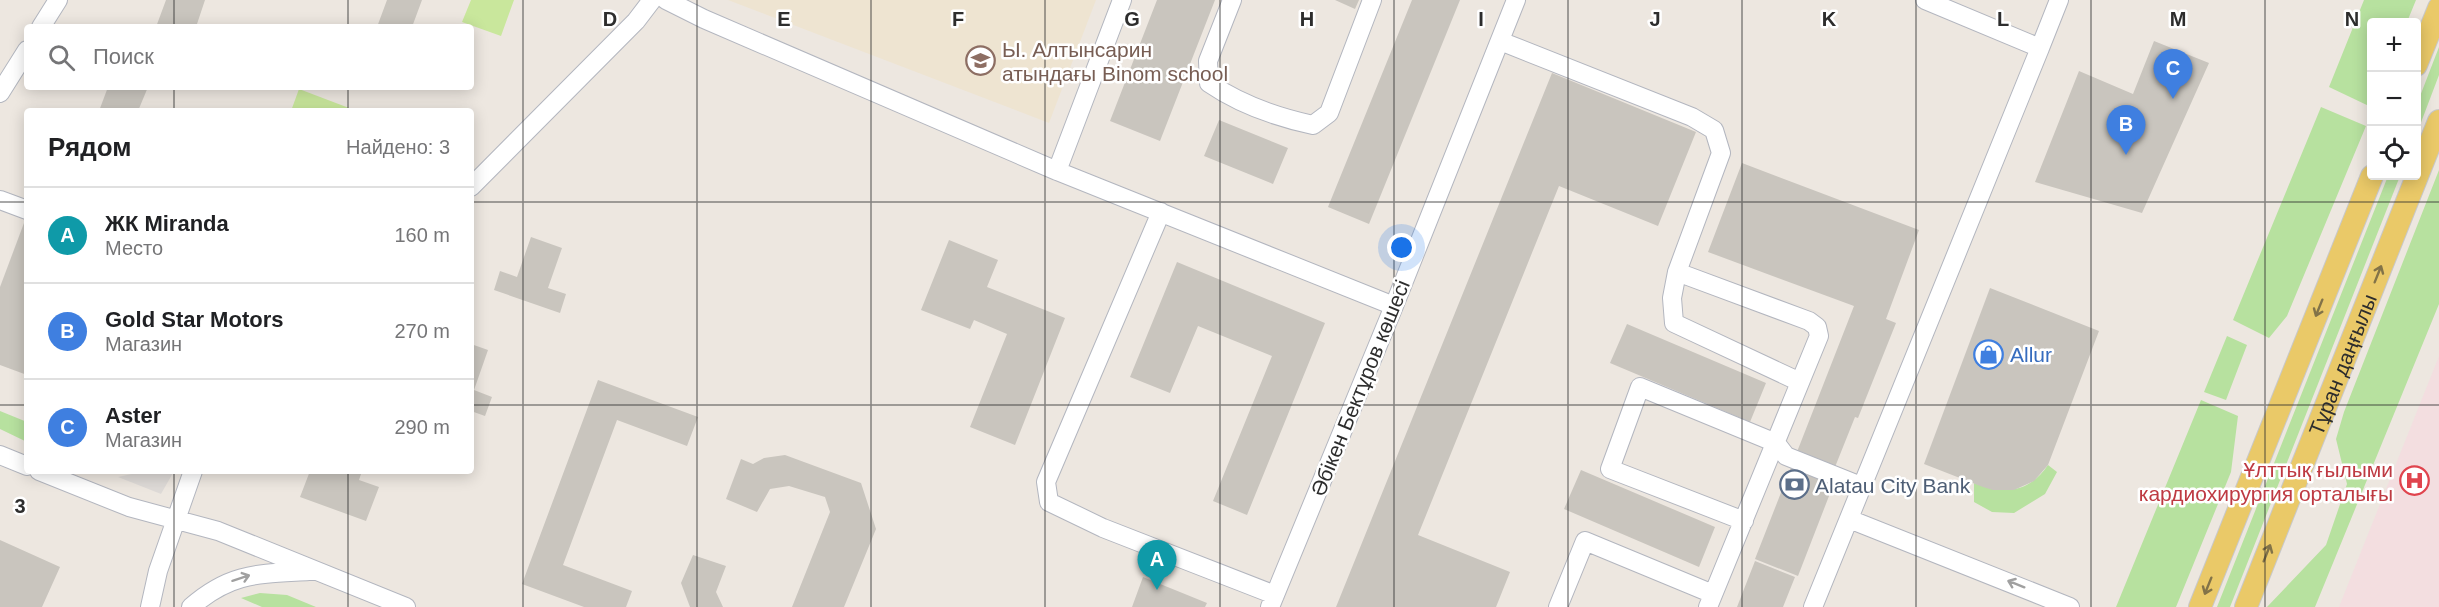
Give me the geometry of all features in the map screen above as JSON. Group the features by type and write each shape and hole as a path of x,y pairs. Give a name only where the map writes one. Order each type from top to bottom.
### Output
{"main road":[{"path":"2421,53 2439,8"},
{"name":"Тұран даңғылы","path":"2246,607 2439,121"},
{"name":"Тұран даңғылы","path":"2200,607 2370,180"}],"street":[{"path":"43,24 58,0"},
{"path":"474,184 636,21 652,0"},
{"path":"666,0 704,19 1058,171 1394,306"},
{"path":"1058,171 1122,0"},
{"path":"1232,0 1208,61 1209,83 1241,102 1284,119 1313,125 1329,113 1372,0"},
{"name":"Әбікен Бектұров көшесі","path":"1273,601 1516,0"},
{"path":"1925,0 2040,48"},
{"path":"1813,607 2059,0"},
{"path":"1500,41 1692,117 1714,130 1721,153 1677,272 1672,298 1674,324 1800,382"},
{"path":"0,93 24,55"},
{"path":"0,200 24,209"},
{"path":"1161,212 1046,482 1049,502 1103,528 1273,601"},
{"path":"1558,607 1585,541 1711,601 1820,336 1817,327 1809,321 1677,272"},
{"path":"1744,521 1610,469 1640,387 1776,443 1786,456 1861,486"},
{"path":"0,455 24,465"},
{"path":"46,474 129,507 218,531 406,607"},
{"path":"150,607 158,571 192,474"},
{"path":"1849,519 2070,606"},
{"path":"191,607 208,592 244,576 315,570"}],"shaded area":[{"name":"Ы. Алтынсарин атындағы Binom school","path":"728,0 1096,0 1049,123"},
{"name":"Ұлттық ғылыми кардиохирургия орталығы","path":"2439,356 2439,607 2339,607"},
{"path":"132,474 172,474 161,494 118,477"}],"green space":[{"path":"471,0 514,0 501,36 474,26 474,24 462,22"},
{"path":"2364,0 2416,0 2409,18 2367,18 2367,105 2329,87"},
{"path":"2439,47 2439,75 2421,122 2421,94"},
{"path":"299,90 302,90 349,108 292,108"},
{"path":"2321,107 2366,126 2287,316 2269,338 2233,320"},
{"path":"2439,170 2439,304 2315,607 2267,607 2326,545 2347,484 2336,439 2344,412"},
{"path":"2386,180 2398,180 2230,607 2217,607"},
{"path":"2227,336 2247,345 2226,400 2204,392"},
{"path":"2201,400 2238,416 2231,472 2176,607 2116,607"},
{"path":"0,411 24,421 24,441 0,429"},
{"path":"2048,465 2057,472 2045,494 2014,513 1992,512 1974,502 1974,483 1996,489 2015,489 2032,482"},
{"path":"260,593 287,595 316,607 262,607 241,598"}],"building":[{"path":"166,0 205,0 197,24 157,24"},
{"path":"387,0 422,0 413,24 378,24"},
{"path":"1157,0 1215,0 1160,141 1110,121"},
{"path":"1335,0 1359,0 1355,9"},
{"path":"1412,0 1460,0 1369,224 1328,207"},
{"path":"2154,41 2209,63 2142,213 2035,182 2079,71 2133,94"},
{"path":"1552,73 1696,132 1658,226 1559,186 1418,535 1510,572 1496,607 1336,607"},
{"path":"107,90 147,90 139,108 100,108"},
{"path":"1219,120 1288,148 1273,184 1204,156"},
{"path":"1742,163 1919,230 1886,319 1896,323 1858,418 1855,417 1833,472 1795,457 1854,306 1708,252"},
{"path":"24,223 24,374 0,365 0,287"},
{"path":"531,237 562,248 548,288 566,294 560,313 494,290 500,271 517,277"},
{"path":"949,240 998,260 987,287 1065,318 1015,445 970,427 1007,334 974,320 970,329 921,310"},
{"path":"1177,262 1325,323 1247,515 1213,501 1272,356 1198,326 1170,393 1130,377"},
{"path":"1990,288 2099,331 2048,465 2034,481 2014,490 1993,490 1924,464"},
{"path":"1627,324 1766,383 1750,422 1610,363"},
{"path":"474,345 488,350 474,390"},
{"path":"598,380 698,417 687,446 617,420 563,565 632,591 626,607 584,607 522,584"},
{"path":"474,390 492,397 485,416 474,412"},
{"path":"785,455 861,483 876,529 844,607 792,607 830,512 825,497 789,486 770,489 757,512 726,499 741,459 753,464 764,458"},
{"path":"1793,462 1836,478 1798,576 1755,559"},
{"path":"1581,470 1715,527 1699,567 1564,509"},
{"path":"309,474 361,474 359,480 379,487 366,521 300,497"},
{"path":"0,540 60,567 42,607 0,607"},
{"path":"693,555 726,566 716,592 723,607 690,607 681,583"},
{"path":"1755,561 1795,577 1783,607 1737,607"},
{"path":"1143,577 1207,603 1205,607 1132,607"}],"place":[{"name":"Ы. Алтынсарин атындағы Binom school","path":"981,61"},
{"name":"Aster","path":"2173,99"},
{"name":"Gold Star Motors","path":"2126,155"},
{"name":"Allur","path":"1989,354"},
{"name":"Ұлттық ғылыми кардиохирургия орталығы","path":"2414,481"},
{"name":"Alatau City Bank","path":"1794,485"},
{"name":"ЖК Miranda","path":"1157,590"}]}
